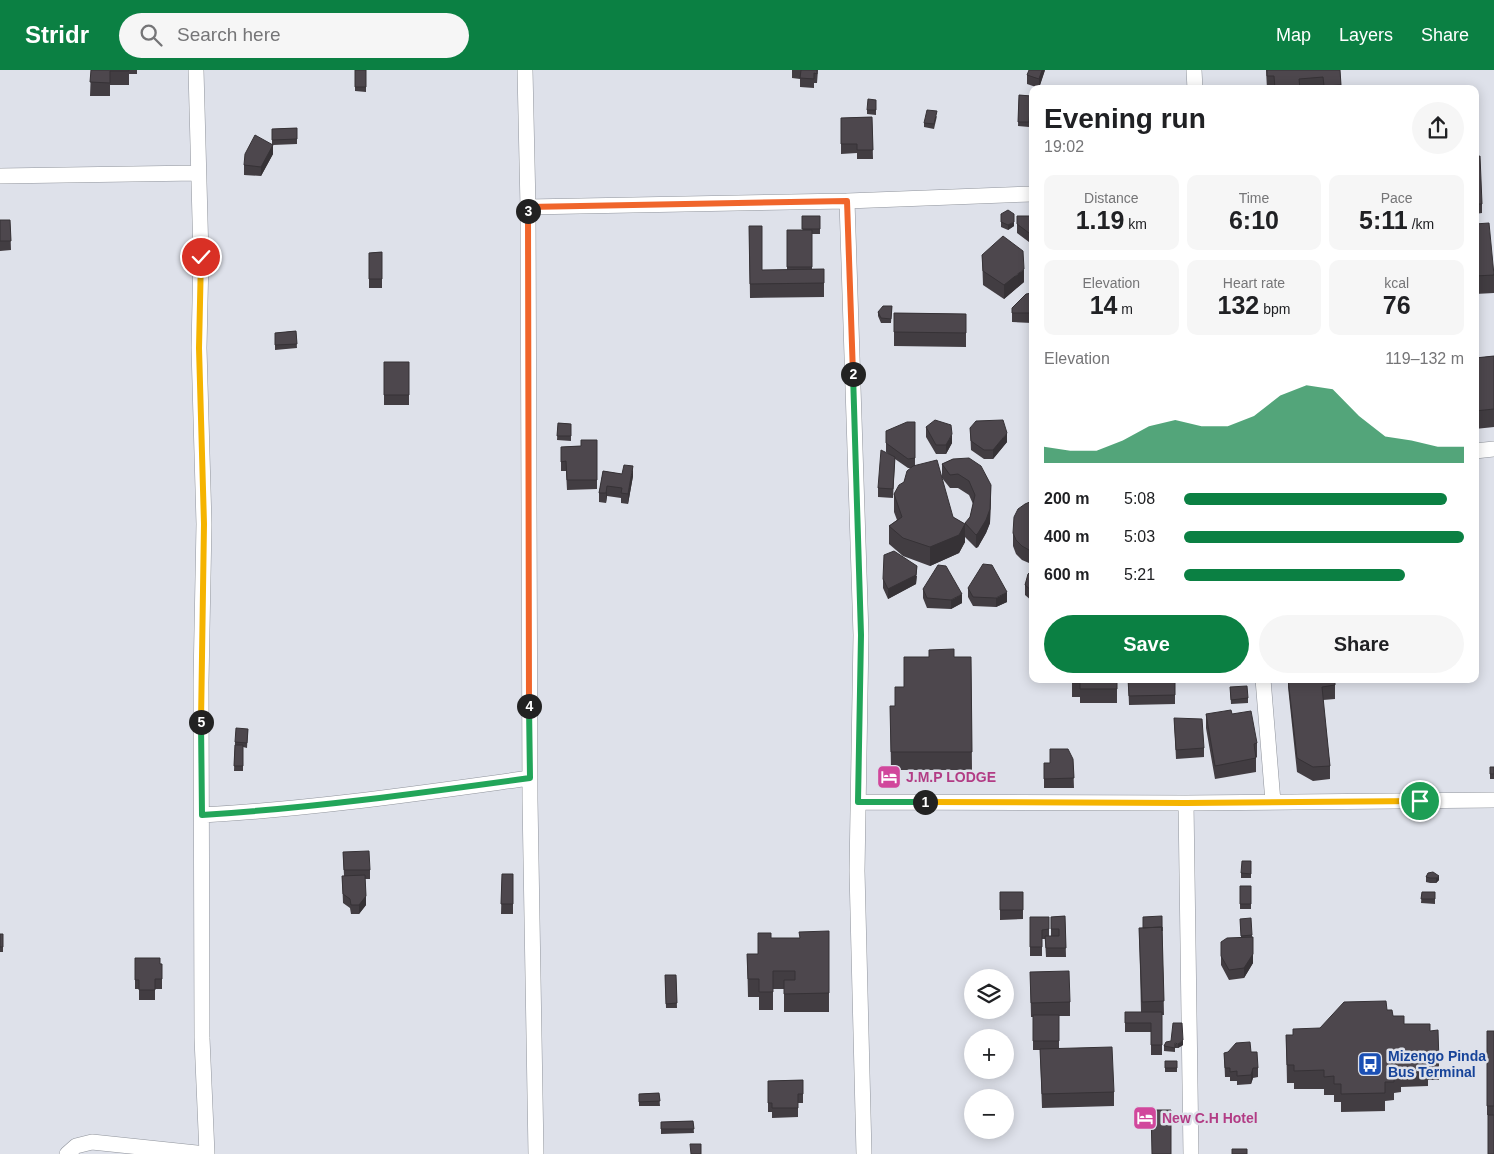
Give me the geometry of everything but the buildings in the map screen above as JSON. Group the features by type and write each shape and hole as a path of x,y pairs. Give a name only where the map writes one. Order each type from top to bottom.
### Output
{"street":[{"path":"66,1154 76,1146 92,1142 206,1154 202,1038 201,682 204,524 199,348 201,257 196,70"},
{"path":"525,70 528,207 530,778 536,1154"},
{"path":"1194,70 1195,85"},
{"path":"0,176 198,173"},
{"path":"528,207 847,201 1029,194"},
{"path":"847,201 861,635 857,871 864,1154"},
{"path":"1479,451 1494,449"},
{"path":"1263,683 1273,802"},
{"path":"202,815 358,802 530,778"},
{"path":"858,802 1186,803 1494,800"},
{"path":"1186,803 1191,1154"}],"place":[{"name":"J.M.P LODGE","path":"889,777"},
{"name":"Mizengo Pinda Bus Terminal","path":"1370,1064"},
{"name":"New C.H Hotel","path":"1145,1118"}],"route":[{"path":"201,257 199,348 204,524 201,682 202,815 358,802 530,778 528,207 847,201 861,635 858,802 1186,803 1420,801"}]}
